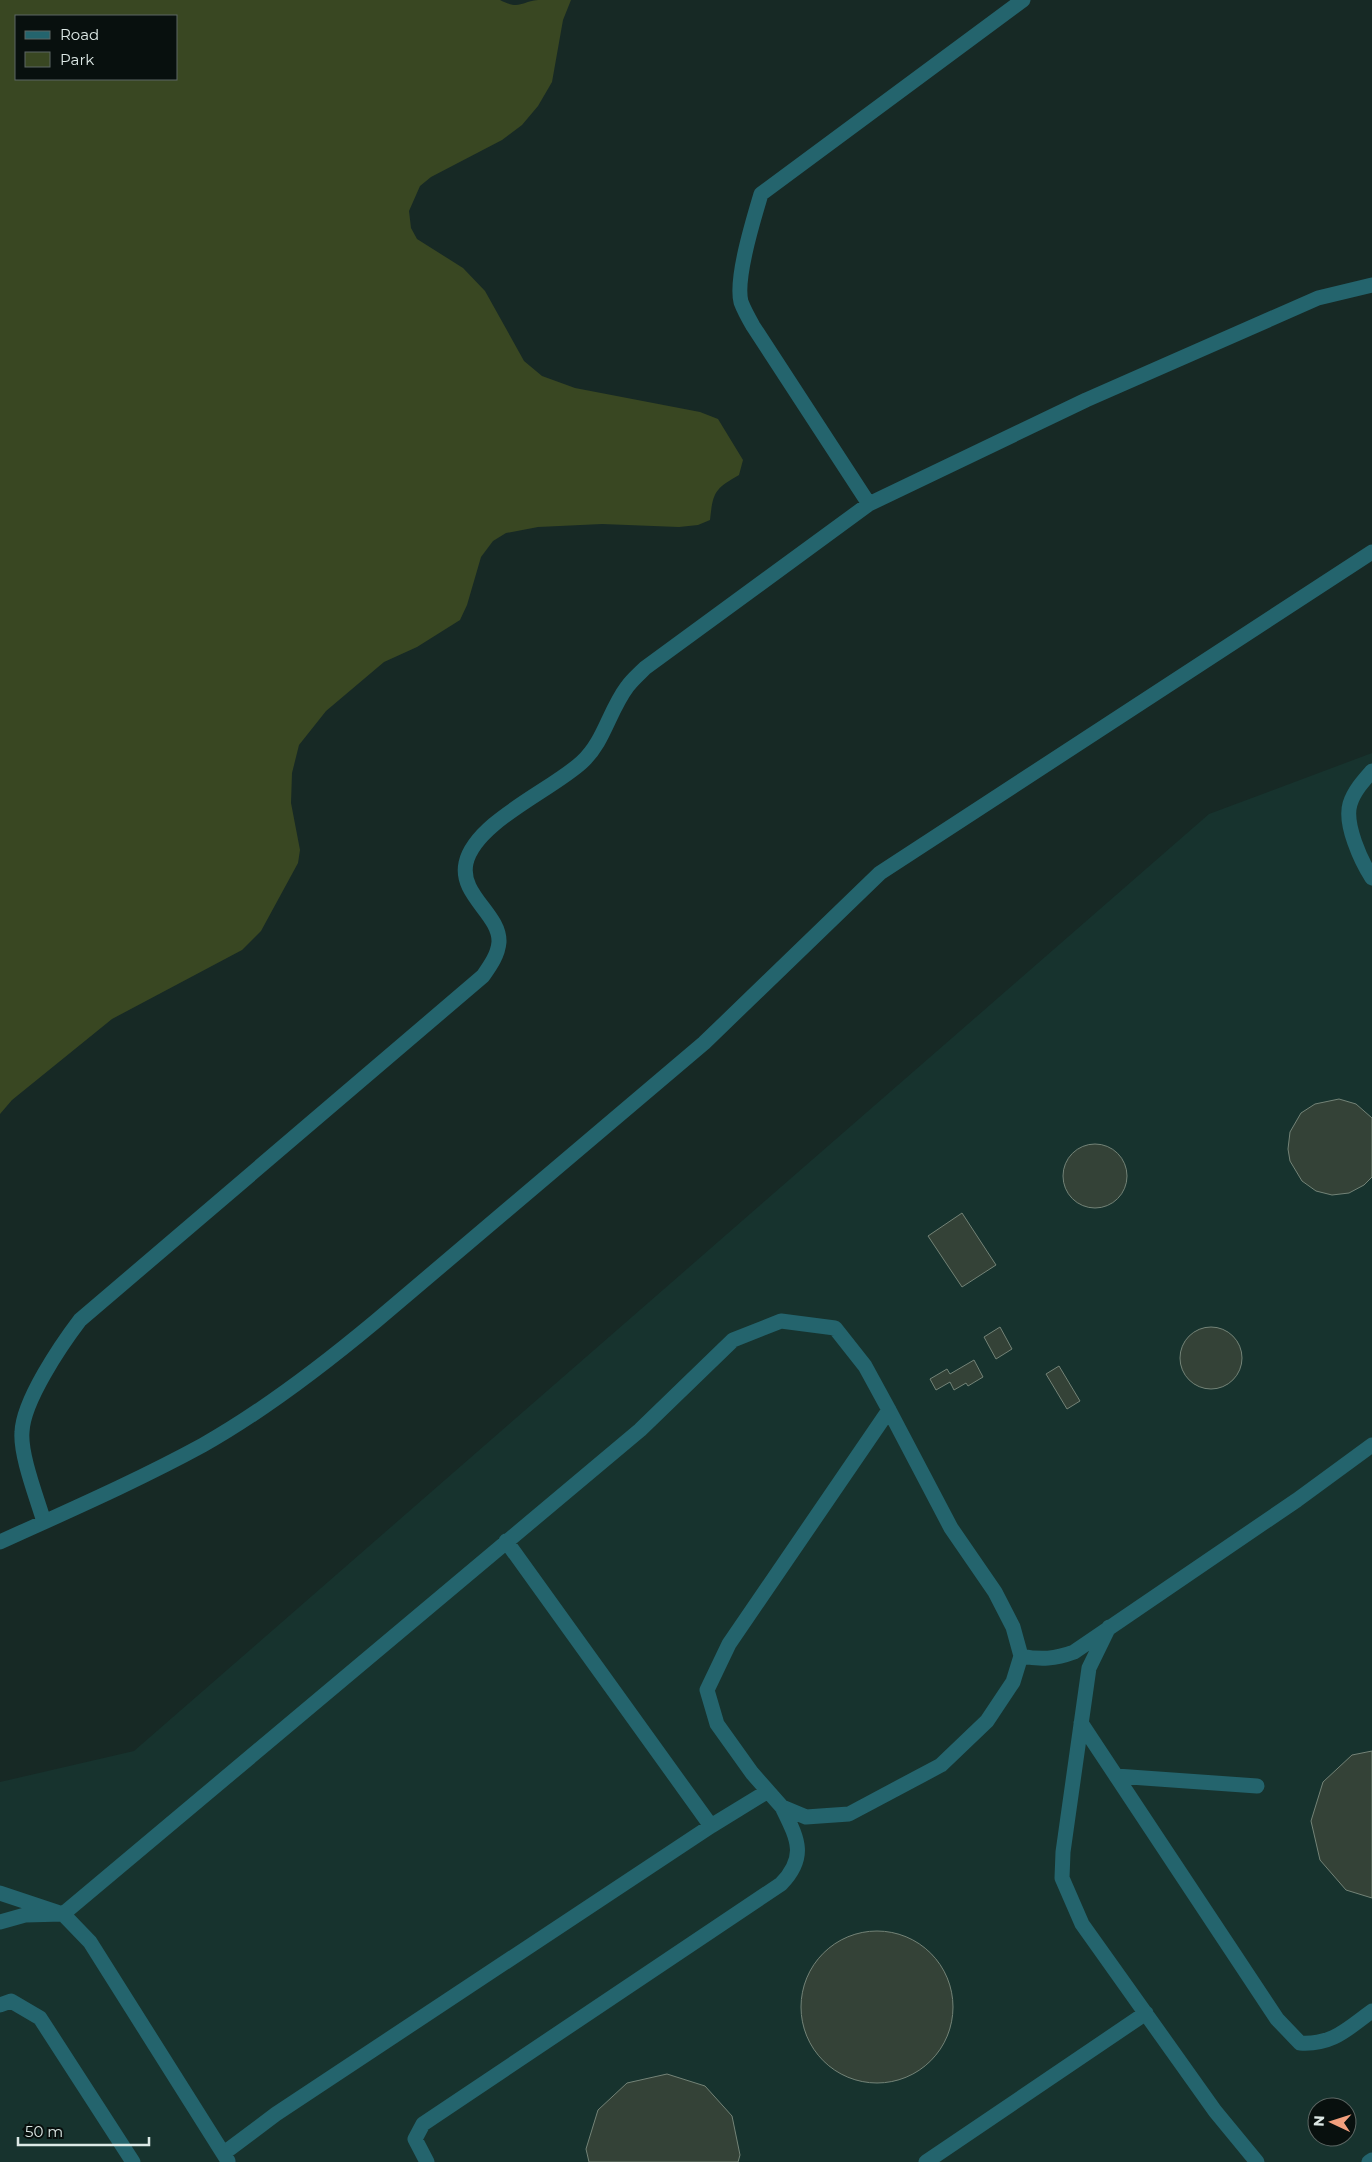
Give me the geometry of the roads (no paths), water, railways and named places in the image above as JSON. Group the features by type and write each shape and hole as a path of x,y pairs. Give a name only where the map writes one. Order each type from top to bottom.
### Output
{"street":[{"path":"869,504 753,326 741,301 741,278 761,194 1023,0"},
{"path":"44,1522 24,1453 21,1433 25,1412 64,1341 80,1320 483,976 496,956 499,941 495,927 466,884 466,864 476,842 496,823 582,762 598,742 627,687 645,668 869,504 1086,400 1318,298 1372,285"},
{"path":"0,1542 202,1445 287,1391 323,1365 704,1043 880,873 1372,552"},
{"path":"1372,771 1361,783 1350,805 1351,825 1356,847 1362,862 1372,878"},
{"path":"0,1922 25,1915 63,1914 118,1870 640,1430 733,1340 781,1321 835,1328 865,1366 951,1528 995,1592 1013,1627 1022,1656 1013,1682 987,1721 941,1765 849,1814 806,1817 782,1807"},
{"path":"427,2162 415,2139 423,2124 781,1884 790,1875 799,1855 797,1838 782,1807 716,1724 707,1690 728,1644 889,1410"},
{"path":"1022,1656 1038,1659 1056,1659 1074,1652 1109,1626 1298,1500 1372,1445"},
{"path":"506,1541 711,1826"},
{"path":"1109,1626 1089,1668 1063,1852 1062,1878 1082,1924 1215,2111 1257,2162"},
{"path":"1081,1723 1277,2019 1300,2043 1318,2044 1335,2038 1372,2011"},
{"path":"1116,1776 1257,1786"},
{"path":"0,1893 63,1914 90,1942 227,2158 276,2114 711,1826 768,1791"},
{"path":"0,2005 11,2001 40,2018 133,2162"},
{"path":"926,2162 1146,2013"}]}
